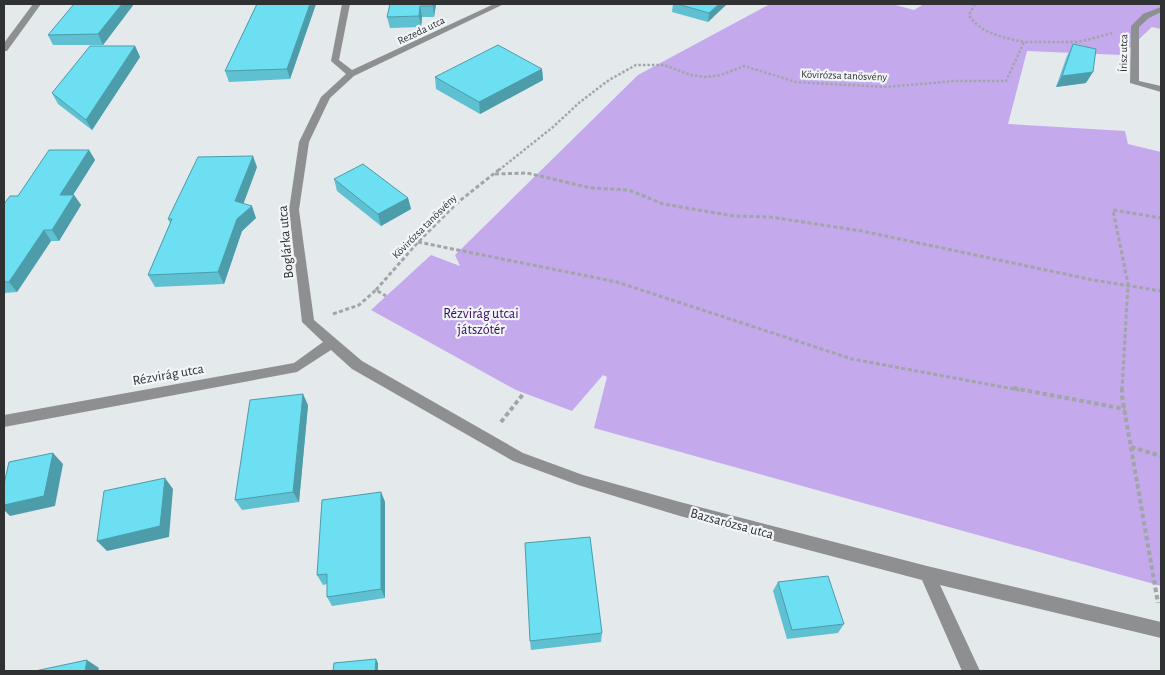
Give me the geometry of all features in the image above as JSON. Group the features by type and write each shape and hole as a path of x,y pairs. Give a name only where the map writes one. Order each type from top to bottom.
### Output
{"street":[{"path":"4,49 37,4"},
{"path":"346,4 335,61 351,74"},
{"name":"Rezeda utca","path":"351,74 500,4"},
{"name":"Írisz utca","path":"1161,9 1146,16 1135,26 1134,82 1161,89"},
{"name":"Boglárka utca","path":"308,322 294,210 304,142 326,97 351,74"},
{"path":"308,322 331,343"},
{"name":"Rézvirág utca","path":"4,421 298,367 331,343"},
{"name":"Bazsarózsa utca","path":"331,343 357,365 518,457 583,481 680,510 927,574 1161,630"},
{"path":"927,574 972,671"}],"path":[{"path":"975,4 969,15 970,20 977,26 1011,40 1024,42 1078,42 1105,37 1135,26"},
{"name":"Kövirózsa tanösvény","path":"308,322 359,305 376,290 418,242 457,203 553,127 580,102 609,80 636,65 664,65 691,75 705,77 721,75 744,66 796,82 885,86 955,81 1006,81 1024,42"},
{"path":"494,174 527,172 591,188 629,190 663,204 734,216 770,217 862,231 1093,280 1128,284 1161,291"},
{"path":"1160,610 1122,396 1128,284 1113,210 1161,218"},
{"path":"418,242 617,282 852,359 1125,408"},
{"path":"376,290 386,296"},
{"path":"486,439 524,394"},
{"path":"1131,447 1161,456"}],"green space":[{"name":"Rézvirág utcai játszótér","path":"770,4 892,4 914,10 924,4 1161,4 1161,29 1152,27 1122,55 1027,51 1008,124 1125,131 1128,144 1161,152 1161,586 594,428 607,377 603,375 572,411 516,390 371,310 431,255 460,266 455,255 638,75"}],"building":[{"path":"74,4 122,4 98,34 48,35"},
{"path":"257,4 310,4 287,69 225,71"},
{"path":"390,4 433,4 433,6 420,6 419,16 387,17"},
{"path":"677,4 719,4 709,13"},
{"path":"1073,44 1096,49 1093,72 1062,76"},
{"path":"498,45 542,69 479,102 435,77"},
{"path":"90,46 135,46 86,120 52,93"},
{"path":"49,150 89,150 60,195 74,195 52,230 44,230 9,282 4,282 4,204 10,196 18,196"},
{"path":"253,156 235,201 252,206 237,219 218,272 148,275 172,219 168,219 198,157"},
{"path":"363,164 408,198 378,214 334,179"},
{"path":"303,394 293,492 235,500 250,400"},
{"path":"53,453 44,496 4,505 4,484 9,462"},
{"path":"165,478 160,526 97,541 104,491"},
{"path":"381,492 381,589 327,597 327,574 317,575 322,500"},
{"path":"590,537 602,633 530,641 525,543"},
{"path":"828,576 844,624 792,630 778,582"},
{"path":"376,659 375,671 333,671 334,663"},
{"path":"87,660 85,671 35,671"}]}
